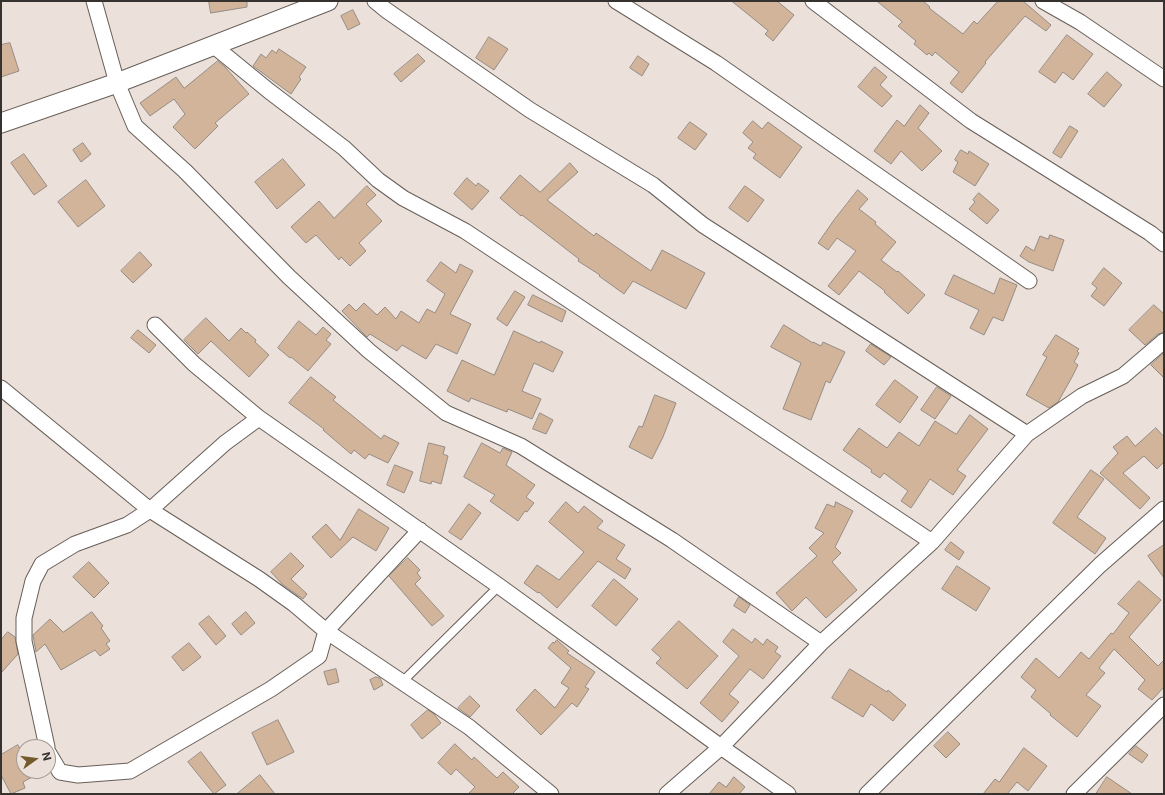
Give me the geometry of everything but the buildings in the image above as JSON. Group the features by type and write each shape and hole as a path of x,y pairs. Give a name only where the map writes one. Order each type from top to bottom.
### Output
{"street":[{"path":"94,1 118,83 135,126 185,171 289,277 369,351 446,413 521,446 672,540 820,644"},
{"path":"1,123 118,83 328,1"},
{"path":"376,1 386,10 530,110 653,185 703,224 1027,434"},
{"path":"616,1 716,63 1030,281"},
{"path":"813,1 971,121 1150,233 1164,244"},
{"path":"1043,1 1080,22 1164,79"},
{"path":"214,46 269,91 344,148 378,180 403,198 465,231 932,542"},
{"path":"155,325 194,364 260,418 499,586 788,794"},
{"path":"667,794 721,747 820,644 932,542 1027,434 1082,396 1123,376 1164,341"},
{"path":"1,388 150,510 260,579 294,604 326,631 469,727 551,794"},
{"path":"45,739 24,641 24,618 33,582 42,564 75,544 127,525 150,510 225,443 260,418"},
{"path":"867,794 1100,565 1164,509"},
{"path":"56,765 60,772 78,775 130,771 271,689 319,656 326,631 420,530"},
{"path":"1074,794 1164,705"}],"lane":[{"path":"402,682 499,586"}]}
